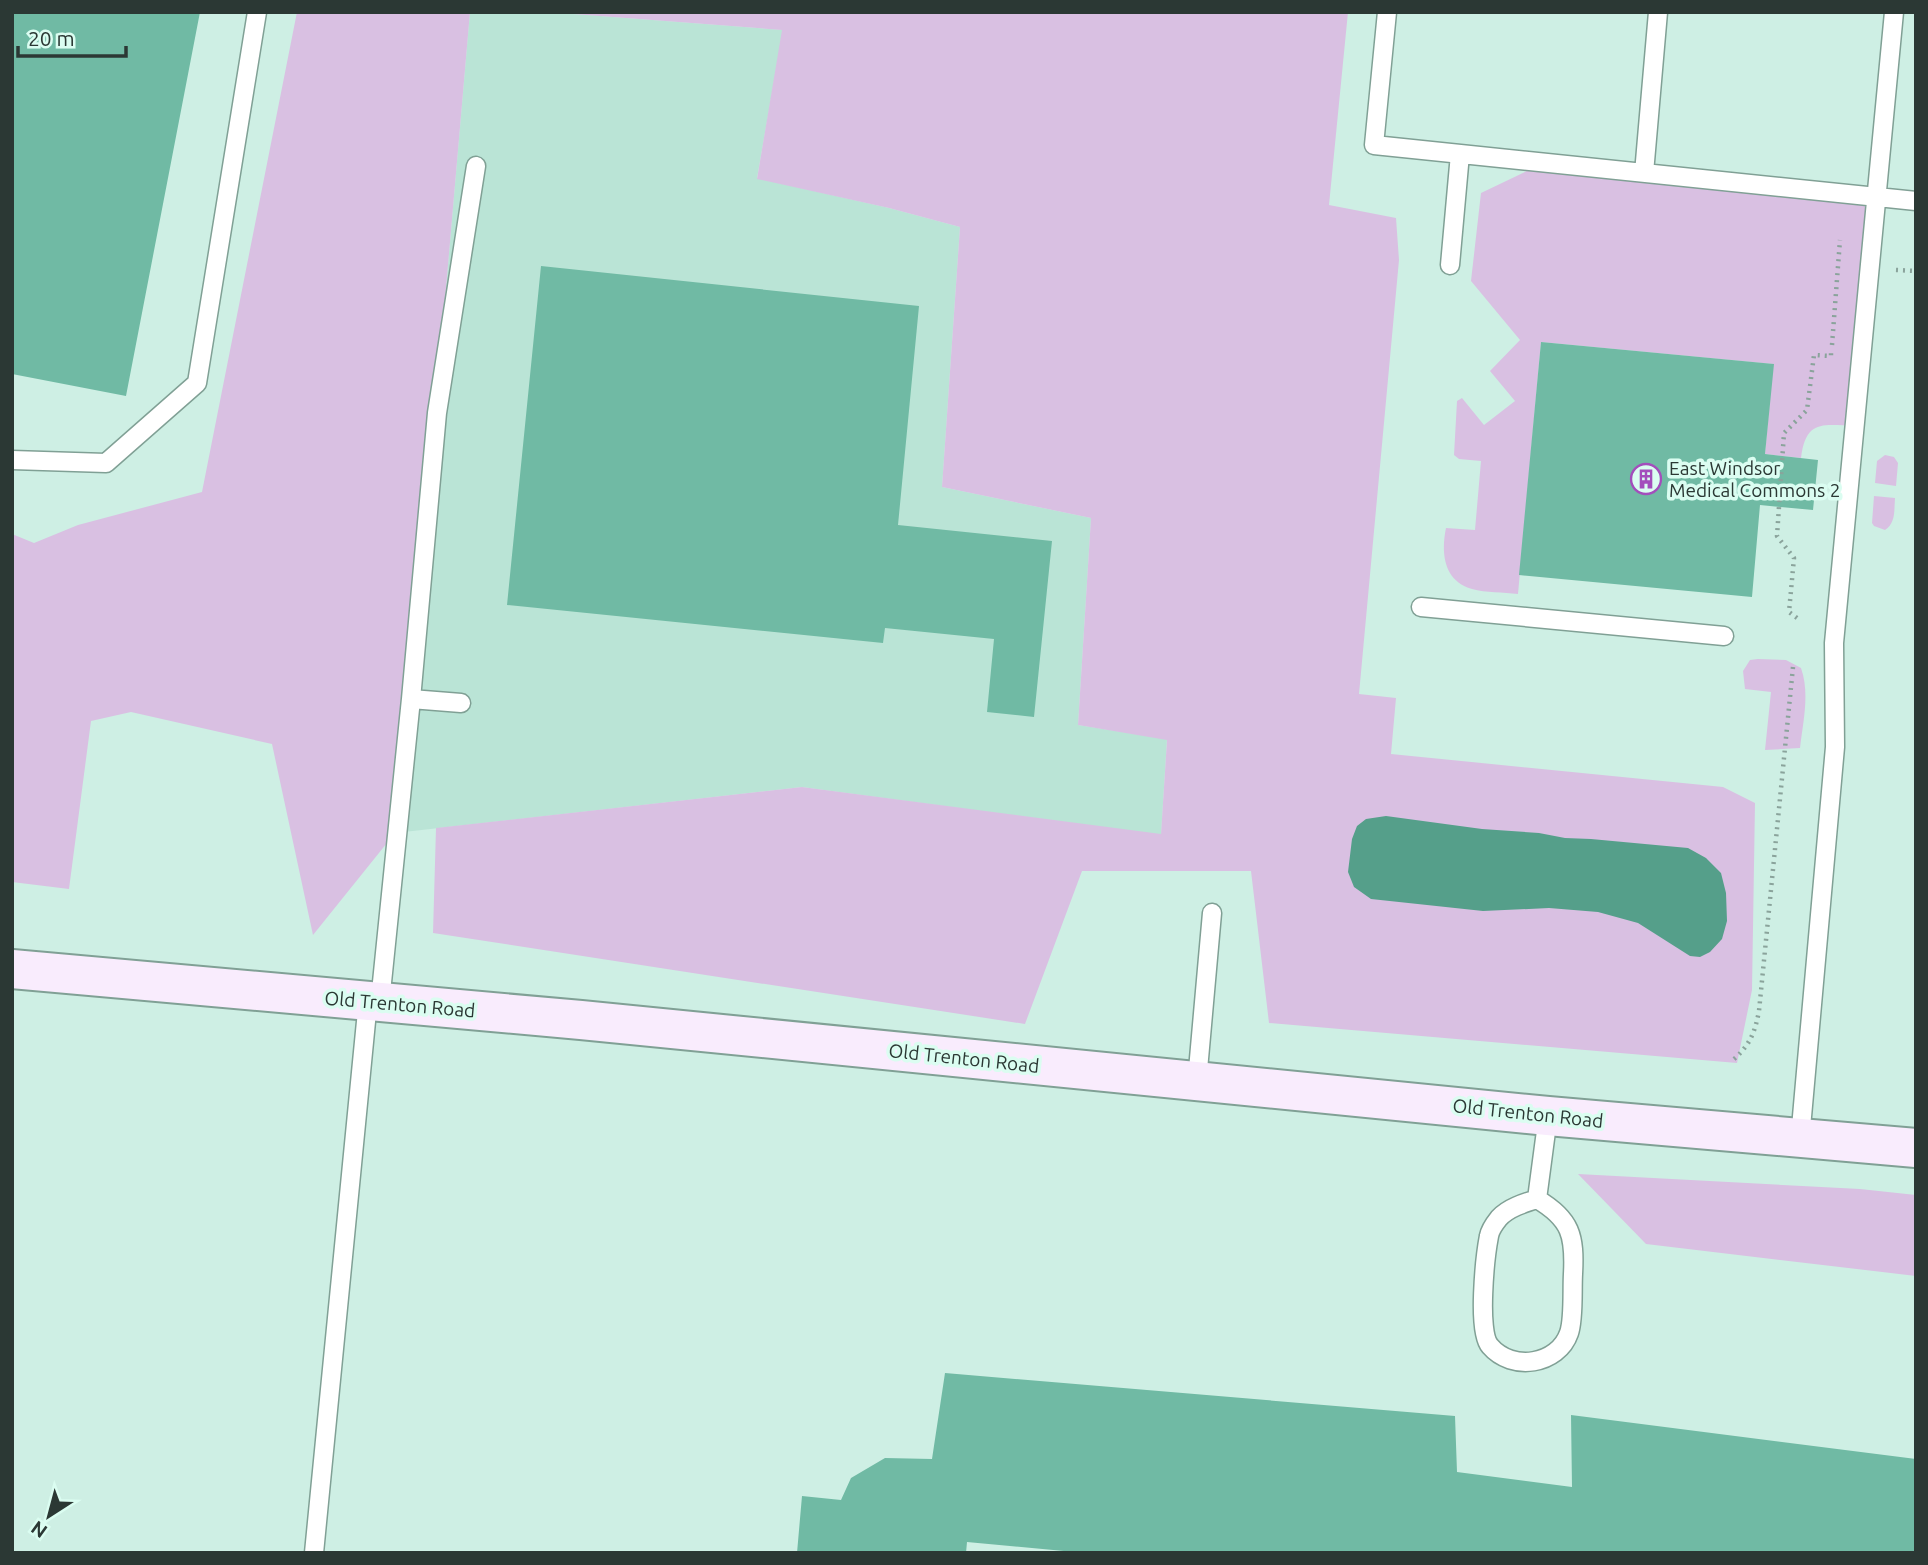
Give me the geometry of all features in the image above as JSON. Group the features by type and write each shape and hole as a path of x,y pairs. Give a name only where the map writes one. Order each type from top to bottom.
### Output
{"main road":[{"name":"Old Trenton Road","path":"12,969 581,1020 1548,1115 1916,1148"}],"lane":[{"path":"12,460 106,463 197,383 257,12"},
{"path":"1387,12 1374,145 1916,201"},
{"path":"1644,173 1658,12"},
{"path":"1800,1139 1835,747 1834,643 1894,12"},
{"path":"1450,265 1460,154"},
{"path":"314,1553 374,1001 411,699 437,413 476,166"},
{"path":"1421,607 1724,636"},
{"path":"411,699 461,703"},
{"path":"1197,1081 1212,914"},
{"path":"1537,1199 1548,1115"},
{"path":"1537,1199 1563,1219 1572,1241 1574,1255 1571,1319 1569,1333 1559,1349 1538,1362 1524,1363 1499,1354 1490,1346 1484,1336 1482,1315 1489,1233 1500,1216 1518,1205 1537,1199"}],"path":[{"path":"1797,618 1789,612 1794,558 1777,536 1784,433 1807,410 1814,355 1831,356 1840,240"},
{"path":"1734,1059 1745,1049 1755,1032 1759,1011 1793,667"}],"shaded area":[{"path":"297,12 470,12 395,833 313,935 272,744 131,712 91,721 69,889 12,882 12,534 34,543 78,525 202,492"},
{"path":"470,12 547,12 783,30 757,178 960,227 942,487 1091,518 1078,725 1167,739 1161,835 802,787 395,833"},
{"path":"547,12 1348,12 1329,205 1396,218 1399,260 1359,694 1396,698 1391,754 1723,787 1755,803 1752,990 1737,1063 1269,1023 1251,871 1082,871 1025,1024 433,933 436,828 802,787 1161,834 1167,740 1078,725 1091,518 942,487 960,227 889,208 757,179 782,30"},
{"path":"1531,169 1876,197 1855,426 1825,425 1812,430 1803,445 1801,458 1765,454 1773,364 1541,342 1518,594 1483,591 1462,585 1450,573 1444,547 1446,528 1475,530 1481,461 1459,459 1454,455 1457,401 1462,398 1484,425 1515,401 1490,371 1520,340 1471,281 1481,193"},
{"path":"1885,455 1894,457 1898,463 1896,486 1875,483 1877,461"},
{"path":"1874,496 1895,498 1893,520 1885,530 1872,523"},
{"path":"1750,660 1786,660 1801,668 1805,697 1800,748 1765,750 1771,692 1745,689 1743,671"},
{"path":"1386,816 1565,838 1688,848 1706,858 1721,873 1726,893 1727,921 1722,939 1710,952 1700,957 1690,956 1638,923 1598,912 1549,908 1483,911 1371,899 1354,887 1348,872 1352,839 1357,826 1366,819"},
{"path":"1578,1174 1860,1189 1916,1195 1916,1276 1646,1244"}],"building":[{"path":"12,12 200,12 126,396 12,374"},
{"path":"541,266 919,306 898,525 1052,541 1034,717 987,712 994,639 885,628 883,643 507,605"},
{"name":"East Windsor Medical Commons 2","path":"1541,342 1774,364 1765,454 1818,460 1813,510 1760,505 1752,597 1519,575"},
{"path":"945,1373 1455,1416 1457,1472 1572,1487 1571,1415 1916,1459 1916,1553 1085,1553 967,1542 966,1553 797,1553 802,1496 841,1500 851,1478 885,1458 932,1459"}],"place":[{"name":"East Windsor Medical Commons 2","path":"1646,479"}]}
